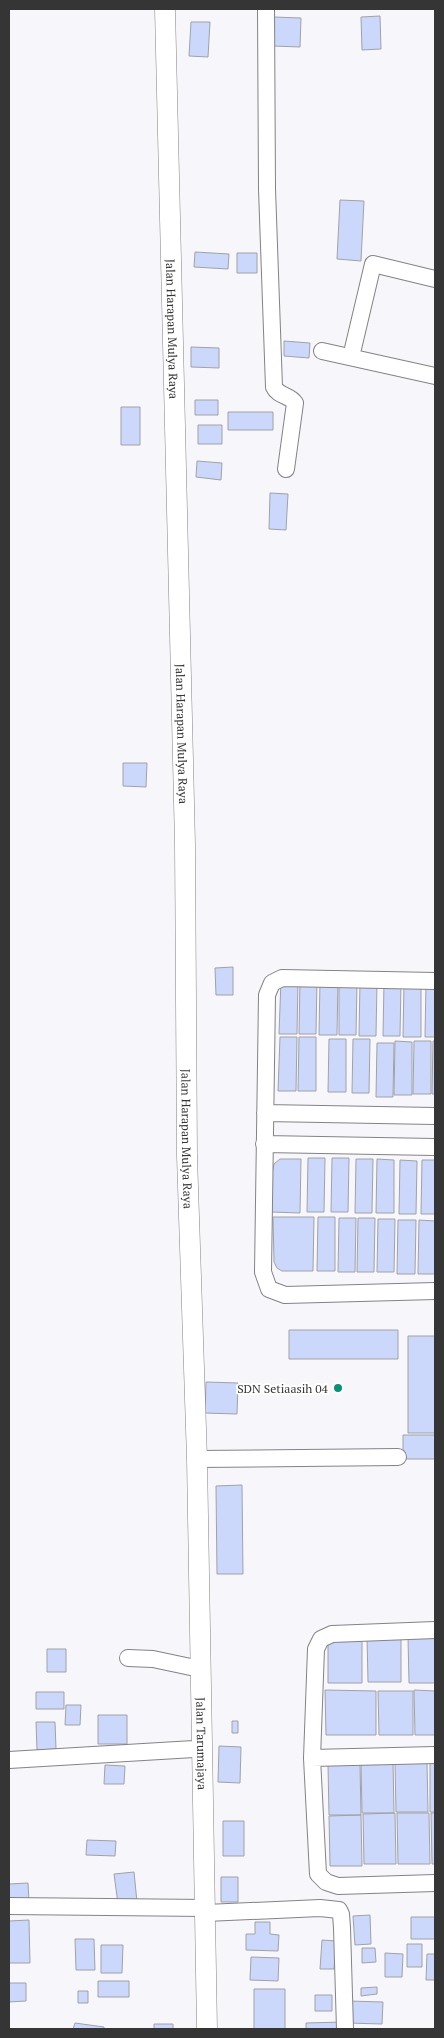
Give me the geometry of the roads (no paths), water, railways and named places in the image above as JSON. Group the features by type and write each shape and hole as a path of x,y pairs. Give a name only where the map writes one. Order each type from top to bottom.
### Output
{"street":[{"name":"Jalan Harapan Mulya Raya","path":"165,9 185,824 187,1156 197,1459"},
{"path":"266,9 267,189 274,387 277,392 294,400 295,403 286,469"},
{"path":"351,357 373,264 435,279"},
{"path":"322,351 435,376"},
{"path":"435,981 282,978 272,983 267,995 263,1272 269,1289 285,1295 435,1291"},
{"path":"265,1113 435,1116"},
{"path":"264,1144 435,1147"},
{"path":"197,1459 398,1457"},
{"name":"Jalan Tarumajaya","path":"197,1459 191,1667 198,1747 205,1910 207,2029"},
{"path":"435,1630 332,1634 321,1639 316,1649 312,1758 318,1874 326,1882 338,1886 435,1883"},
{"path":"128,1658 153,1660 191,1667"},
{"path":"9,1760 198,1747"},
{"path":"312,1758 435,1755"},
{"path":"9,1906 185,1908 205,1910 320,1908 339,1910 342,1928 345,2029"}],"place":[{"name":"SDN Setiaasih 04","path":"338,1388"}]}
